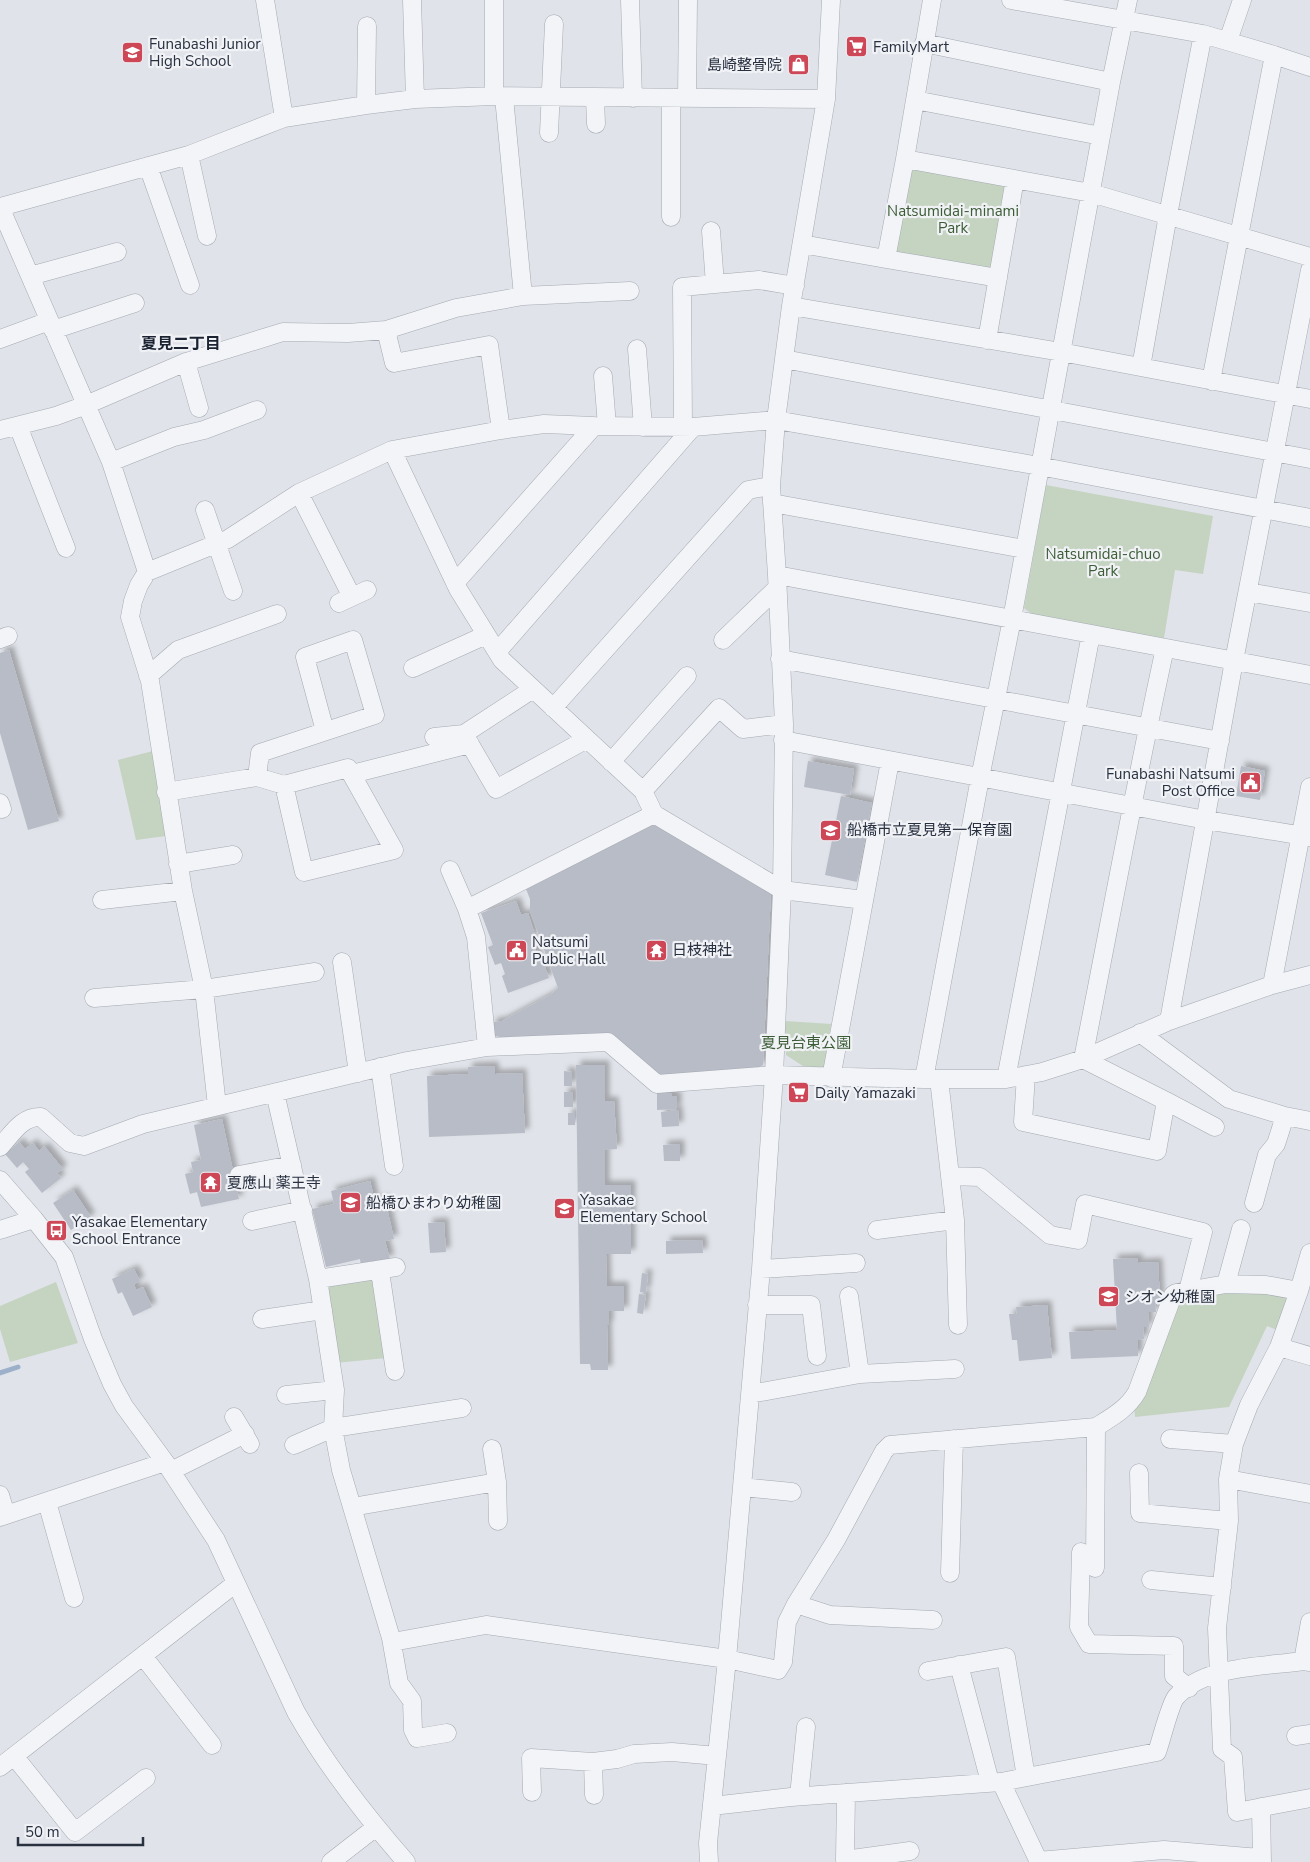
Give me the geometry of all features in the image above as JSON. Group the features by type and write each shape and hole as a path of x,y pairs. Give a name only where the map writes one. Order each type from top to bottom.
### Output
{"street":[{"path":"265,0 284,118"},
{"path":"412,0 415,99"},
{"path":"494,0 499,97 523,296"},
{"path":"630,0 633,98"},
{"path":"671,217 688,0"},
{"path":"709,1862 708,1843 728,1659 774,1075 782,890 784,732 771,494 776,420 791,306 826,99 831,0"},
{"path":"886,259 932,0"},
{"path":"1011,0 1203,34 1274,54 1310,67"},
{"path":"958,1324 955,1220 950,1176 932,1079 980,778 1012,619 1049,410 1128,0"},
{"path":"1228,41 1242,0"},
{"path":"549,134 554,24"},
{"path":"366,105 367,26"},
{"path":"1141,367 1203,34"},
{"path":"924,43 1111,82"},
{"path":"1211,381 1274,54"},
{"path":"147,572 111,462 0,207 190,155 284,118 366,105 415,99 499,97 826,99"},
{"path":"595,98 596,124"},
{"path":"915,100 1101,136"},
{"path":"190,155 207,236"},
{"path":"905,159 1091,192 1310,256"},
{"path":"148,166 190,285"},
{"path":"987,340 1015,179"},
{"path":"711,231 715,284"},
{"path":"802,244 998,278"},
{"path":"30,276 117,252"},
{"path":"1170,1021 1234,661 1310,270"},
{"path":"497,652 688,427 682,287 759,280 794,286"},
{"path":"0,430 56,416 186,362 283,332 348,333 386,330 456,308 523,296 630,291"},
{"path":"0,339 135,303"},
{"path":"791,306 1061,352 1310,399"},
{"path":"386,330 394,363 489,346 501,430"},
{"path":"637,349 643,427"},
{"path":"784,358 1049,410 1310,458"},
{"path":"186,362 198,408"},
{"path":"454,583 601,426 603,376"},
{"path":"111,462 174,437 204,430 257,410"},
{"path":"216,1106 204,989 178,864 148,676 130,617 139,585 147,572 228,539 299,493 392,450 544,424 688,427 776,420 790,433 1038,470 1262,513 1310,526"},
{"path":"18,426 66,548"},
{"path":"392,450 454,583 502,660 643,791 654,814 782,890 864,900"},
{"path":"553,708 748,490 1024,549"},
{"path":"299,493 353,597"},
{"path":"205,510 233,591"},
{"path":"1262,513 1310,518"},
{"path":"777,581 1012,619 1310,675"},
{"path":"723,640 777,581"},
{"path":"1248,592 1310,604"},
{"path":"148,676 178,650 277,614"},
{"path":"1006,1079 1091,634"},
{"path":"413,668 486,635"},
{"path":"257,777 260,753 375,715 353,640 304,657 325,731"},
{"path":"1083,1059 1164,648"},
{"path":"780,659 1220,741"},
{"path":"612,762 687,676"},
{"path":"352,774 467,739 533,689"},
{"path":"643,791 719,708 743,729 784,732 890,761 1133,807 1306,837"},
{"path":"434,737 467,739"},
{"path":"467,739 496,790 587,739"},
{"path":"831,1078 890,761"},
{"path":"166,792 257,777 284,785 348,768 394,850 304,872 284,785"},
{"path":"1272,985 1306,837 1310,787"},
{"path":"468,909 654,814"},
{"path":"178,864 233,855"},
{"path":"450,870 468,909 476,937 487,1047"},
{"path":"102,900 183,891"},
{"path":"342,962 358,1073"},
{"path":"94,998 204,989 315,972"},
{"path":"0,1147 25,1120 33,1117 41,1117 70,1144 84,1146 144,1124 216,1106 407,1061 487,1047 608,1042 657,1084 774,1075 831,1078 1006,1079 1042,1072 1083,1059 1140,1032 1272,985 1310,975"},
{"path":"1140,1032 1229,1099 1285,1116 1310,1121"},
{"path":"1083,1059 1215,1127"},
{"path":"380,1067 394,1166"},
{"path":"1026,1075 1023,1122 1157,1151 1166,1101"},
{"path":"275,1093 318,1280 335,1390 334,1428 341,1470 391,1638 399,1683 412,1701 413,1730 417,1738 447,1734"},
{"path":"1254,1203 1267,1155 1276,1144 1285,1116"},
{"path":"239,1175 292,1165"},
{"path":"950,1176 980,1177 1050,1235 1078,1240 1085,1204 1204,1232 1188,1291"},
{"path":"0,1180 64,1257 93,1339 112,1384 124,1406 168,1467 216,1540 292,1704 308,1734 376,1828 406,1862"},
{"path":"252,1221 303,1210"},
{"path":"0,1230 34,1219"},
{"path":"877,1230 955,1220"},
{"path":"1226,1284 1241,1230"},
{"path":"1310,1253 1279,1347 1249,1405 1234,1444 1228,1479 1229,1521 1217,1628 1222,1749 1233,1758 1237,1812 1310,1798"},
{"path":"760,1269 856,1263"},
{"path":"318,1280 396,1267"},
{"path":"376,1270 381,1278 395,1371"},
{"path":"391,1638 398,1641 486,1625 728,1659 778,1670 783,1662 787,1622 796,1604 836,1540 884,1450 890,1445 1096,1427 1124,1409 1137,1392 1173,1295 1226,1284 1266,1285 1299,1291"},
{"path":"849,1296 860,1374"},
{"path":"757,1304 811,1305 817,1356"},
{"path":"262,1320 323,1310"},
{"path":"1279,1347 1310,1356"},
{"path":"750,1394 860,1374 955,1369"},
{"path":"286,1394 335,1390"},
{"path":"294,1445 334,1428 462,1408"},
{"path":"0,1495 3,1516 168,1467 247,1439 234,1417"},
{"path":"1095,1568 1096,1427"},
{"path":"950,1573 954,1439"},
{"path":"1170,1439 1234,1444"},
{"path":"492,1449 497,1482 498,1521"},
{"path":"1139,1473 1140,1513 1229,1521"},
{"path":"1228,1479 1310,1494"},
{"path":"352,1507 497,1482"},
{"path":"742,1487 792,1492"},
{"path":"47,1502 74,1598"},
{"path":"1081,1552 1079,1627 1089,1644 1174,1646 1174,1676 1188,1688"},
{"path":"1151,1580 1222,1586"},
{"path":"0,1767 236,1583"},
{"path":"796,1604 830,1615 933,1620"},
{"path":"712,1806 799,1796 996,1782 1157,1752 1174,1698 1196,1681 1219,1672 1306,1662 1310,1622"},
{"path":"143,1656 212,1745"},
{"path":"928,1671 1006,1657 1026,1777"},
{"path":"959,1665 996,1782 1038,1861 1164,1850 1261,1860 1262,1807"},
{"path":"799,1796 806,1727"},
{"path":"532,1792 531,1758 593,1762 643,1754 672,1752 717,1756"},
{"path":"14,1756 75,1832 146,1778"},
{"path":"593,1762 594,1795"},
{"path":"846,1793 845,1860 910,1851"},
{"path":"331,1862 376,1828"}],"green space":[{"name":"Natsumidai-minami Park","path":"911,168 1008,184 993,270 895,256"},
{"name":"Natsumidai-chuo Park","path":"1046,485 1213,516 1203,574 1175,570 1164,638 1038,619 1024,608"},
{"path":"153,751 166,836 136,840 118,760"},
{"name":"夏見台東公園","path":"785,1021 831,1024 824,1068 803,1066 786,1055"},
{"path":"370,1275 378,1284 386,1358 335,1363 326,1287 332,1282"},
{"path":"56,1282 78,1343 10,1362 0,1329 0,1306"},
{"path":"1227,1292 1265,1292 1288,1295 1280,1331 1267,1326 1229,1407 1135,1417 1134,1403 1175,1298"}],"building":[{"path":"9,650 59,821 28,830 0,733 0,653"},
{"path":"808,761 854,769 850,795 804,787"},
{"path":"1241,766 1265,771 1260,800 1236,796"},
{"path":"841,796 872,803 857,882 825,875"},
{"name":"日枝神社","path":"652,821 771,890 763,1065 757,1068 661,1077 618,1046 617,1037 522,1037 511,1039 489,1035 493,1022 502,1021 550,995 558,988 530,911 530,899 524,884"},
{"path":"516,901 521,915 528,913 535,935 531,936 540,963 543,962 549,978 508,993 502,976 505,974 501,963 495,965 488,947 493,945 481,913"},
{"path":"576,1065 605,1065 605,1101 614,1101 617,1149 605,1150 605,1185 631,1185 631,1254 606,1254 607,1286 624,1286 624,1311 609,1311 609,1325 607,1325 608,1370 591,1370 590,1364 580,1364"},
{"path":"494,1066 495,1074 522,1073 525,1133 429,1137 427,1076 468,1074 468,1067"},
{"path":"564,1071 572,1072 572,1086 564,1086"},
{"path":"564,1092 573,1092 573,1107 564,1107"},
{"path":"657,1093 672,1093 672,1096 677,1096 677,1109 657,1110"},
{"path":"678,1110 679,1126 662,1127 661,1112"},
{"path":"568,1113 575,1113 575,1125 568,1125"},
{"name":"夏應山 薬王寺","path":"222,1119 239,1199 201,1207 197,1192 190,1194 185,1174 193,1172 191,1162 201,1160 194,1125"},
{"path":"19,1142 25,1149 33,1143 39,1151 44,1146 63,1169 57,1173 61,1178 42,1193 25,1172 29,1169 23,1162 17,1168 5,1154"},
{"path":"680,1144 680,1161 664,1161 663,1145"},
{"path":"370,1181 375,1201 385,1199 394,1239 385,1241 390,1259 361,1266 360,1259 326,1267 312,1209 334,1204 331,1191"},
{"path":"73,1190 91,1217 71,1230 53,1203"},
{"path":"444,1222 446,1252 430,1253 428,1223"},
{"path":"702,1240 703,1253 666,1254 666,1241"},
{"path":"1138,1258 1138,1263 1158,1262 1160,1300 1155,1300 1156,1312 1148,1312 1149,1327 1143,1327 1144,1339 1138,1340 1138,1356 1071,1359 1069,1332 1117,1330 1113,1259"},
{"path":"134,1269 140,1281 134,1284 136,1290 143,1287 152,1307 133,1316 122,1292 118,1294 112,1279"},
{"path":"642,1273 648,1274 646,1292 640,1292"},
{"path":"639,1294 646,1295 643,1314 637,1313"},
{"path":"1047,1305 1052,1358 1019,1361 1017,1340 1012,1340 1009,1314 1017,1314 1016,1307"}],"waterway":[{"path":"0,1373 18,1367"}],"place":[{"name":"FamilyMart","path":"857,47"},
{"name":"Funabashi Junior High School","path":"133,53"},
{"name":"島崎整骨院","path":"798,65"},
{"name":"Funabashi Natsumi Post Office","path":"1251,783"},
{"name":"船橋市立夏見第一保育園","path":"831,830"},
{"name":"日枝神社","path":"656,950"},
{"name":"Natsumi Public Hall","path":"516,951"},
{"name":"Daily Yamazaki","path":"799,1093"},
{"name":"夏應山 薬王寺","path":"211,1183"},
{"name":"船橋ひまわり幼稚園","path":"350,1203"},
{"name":"Yasakae Elementary School","path":"564,1209"},
{"name":"Yasakae Elementary School Entrance","path":"56,1231"},
{"name":"シオン幼稚園","path":"1109,1297"}],"district":[{"name":"夏見二丁目","path":"181,343"}]}
